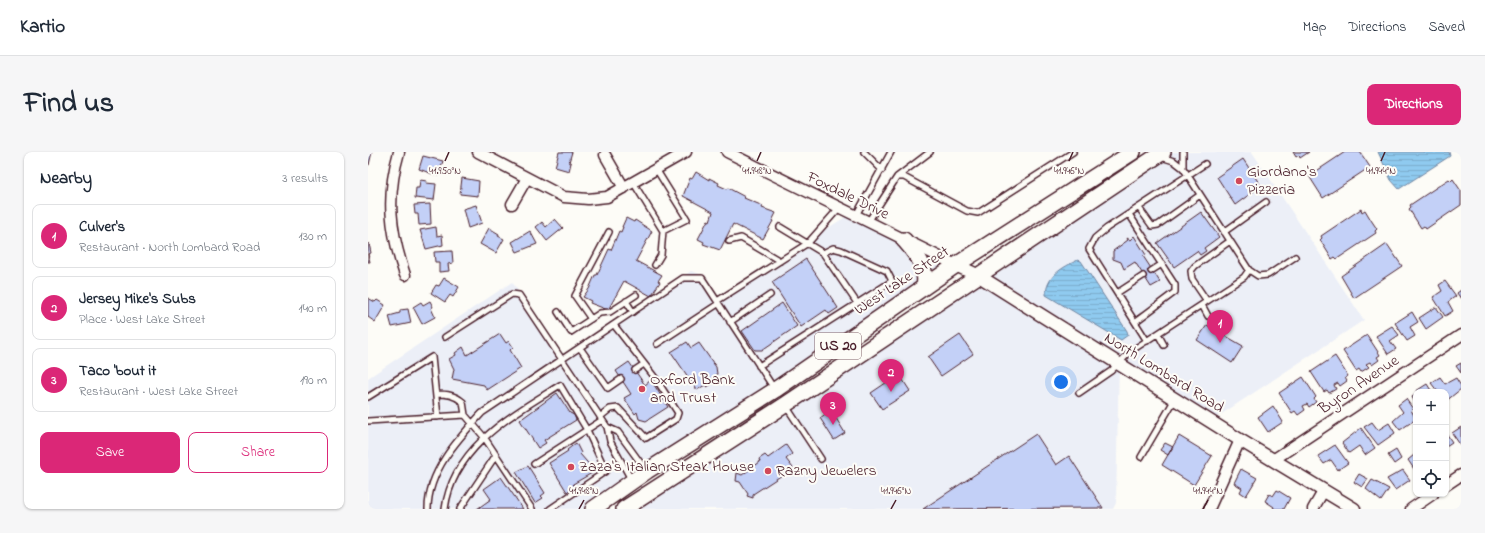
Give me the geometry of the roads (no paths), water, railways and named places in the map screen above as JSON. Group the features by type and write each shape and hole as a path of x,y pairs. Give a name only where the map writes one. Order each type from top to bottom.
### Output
{"main road":[{"name":"West Lake Street","path":"593,509 647,471 775,390 956,265 1133,152"},
{"name":"US 20","path":"624,509 786,405 1160,154"},
{"path":"904,240 923,265 925,274 924,287"}],"street":[{"path":"399,152 392,181 390,213 396,248 405,275"},
{"path":"478,152 564,197 588,199 608,197 686,152"},
{"name":"Foxdale Drive","path":"727,152 868,223 956,265"},
{"path":"605,155 624,188"},
{"path":"512,204 527,178"},
{"name":"North Lombard Road","path":"956,265 979,276 1240,440 1354,509"},
{"name":"Byron Avenue","path":"1273,460 1461,335"},
{"path":"1209,509 1240,440"},
{"path":"1449,483 1461,475"},
{"path":"1312,509 1324,490"},
{"path":"1411,509 1429,497"}],"lane":[{"path":"864,152 882,170"},
{"path":"855,216 882,170 885,161 892,152"},
{"path":"868,223 897,177 930,152"},
{"path":"897,177 904,177 933,194 968,211 978,213 1073,152"},
{"path":"1183,152 1183,168"},
{"path":"1160,154 1174,161 1183,168 1249,270 1258,276 1268,275 1295,257"},
{"path":"1147,341 1089,249 1095,238 1205,164"},
{"path":"656,169 686,220 664,231"},
{"path":"633,182 664,231 661,255 655,266"},
{"path":"1139,208 1152,226 1158,225 1200,195"},
{"path":"1224,232 1266,202"},
{"path":"657,344 808,243 839,208"},
{"path":"1129,214 1175,285 1175,292 1135,322"},
{"path":"780,227 823,252 857,303"},
{"path":"591,319 575,296 609,232"},
{"path":"729,241 741,238 780,261"},
{"path":"1207,301 1192,279 1191,271 1195,266 1230,242"},
{"path":"759,366 892,281 887,271 841,250 833,248 823,252"},
{"path":"1151,271 1162,264"},
{"path":"1078,393 1110,372 1131,351 1244,277 1249,270"},
{"path":"1117,293 1143,276"},
{"path":"428,509 428,502 439,468 482,413 683,278 702,278 775,390"},
{"path":"445,337 512,294 519,295 601,418 607,426 618,432 647,471"},
{"path":"558,312 571,332 600,313 610,312 636,295"},
{"path":"730,322 770,295"},
{"path":"626,301 633,312"},
{"path":"1202,305 1208,316"},
{"path":"534,464 587,430 610,409 618,408 646,438 676,419 678,413 656,379 614,325"},
{"path":"1158,334 1164,345"},
{"path":"580,348 608,388 621,379"},
{"path":"368,397 432,357 438,417"},
{"path":"635,370 644,364"},
{"path":"445,509 446,500 457,473 470,453 484,437 498,424 560,385 587,430 606,471 550,509"},
{"path":"436,394 449,394 457,397 463,402 465,415 484,437 532,509"},
{"path":"1141,456 1175,399"},
{"path":"786,405 821,459"},
{"path":"368,421 465,415"},
{"path":"607,426 610,441 633,482"},
{"path":"460,509 496,455"}],"water":[{"path":"1378,152 1449,152 1450,156 1399,189 1391,180"},
{"path":"1078,260 1081,261 1127,331 1128,335 1121,340 1046,295 1049,282 1052,277 1061,269"}],"place":[{"name":"Giordano's Pizzeria","path":"1239,181"},
{"name":"Culver's","path":"1220,343"},
{"name":"Oxford Bank and Trust","path":"642,389"},
{"name":"Jersey Mike's Subs","path":"891,392"},
{"name":"Taco 'bout it","path":"833,425"},
{"name":"Zaza's Italian Steak House","path":"571,467"},
{"name":"Razny Jewelers","path":"768,471"}]}
